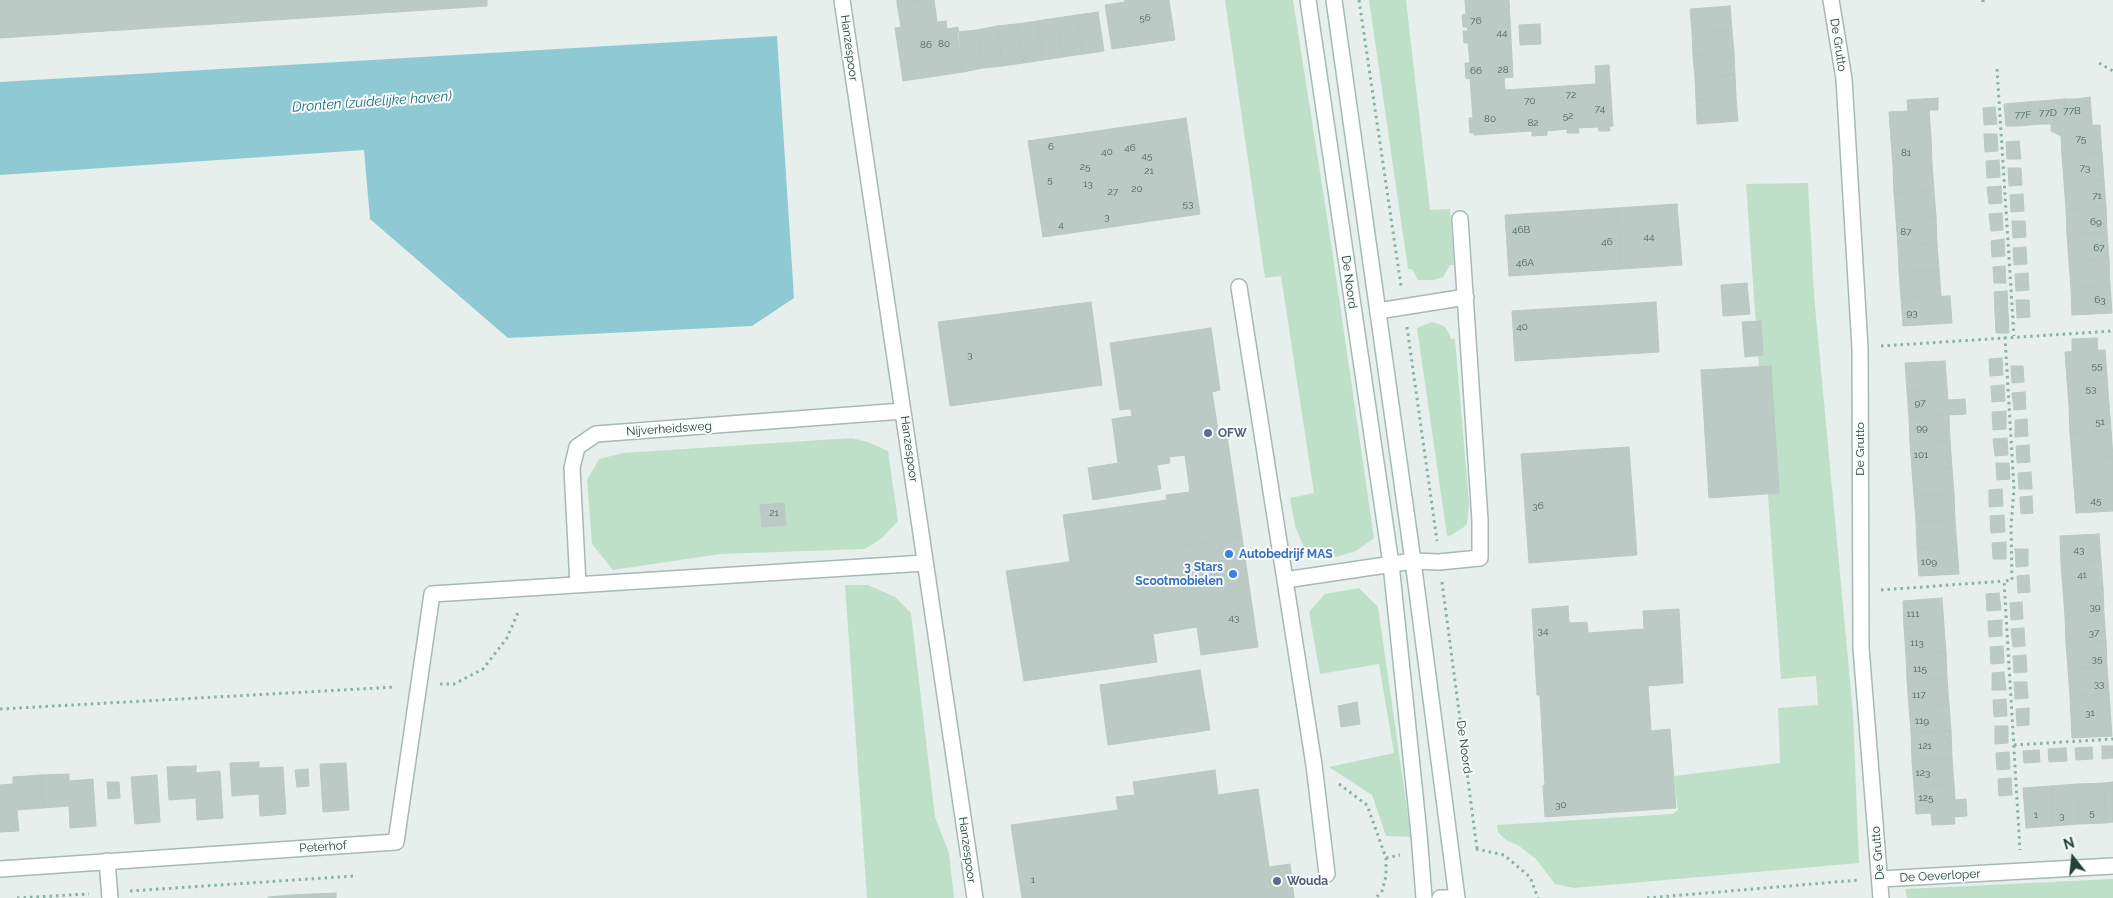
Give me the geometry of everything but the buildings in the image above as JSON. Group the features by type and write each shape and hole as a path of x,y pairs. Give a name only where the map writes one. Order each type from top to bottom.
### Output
{"street":[{"name":"Hanzespoor","path":"842,0 974,898"},
{"name":"De Noord","path":"1308,0 1391,564 1424,898"},
{"name":"De Noord","path":"1334,0 1413,561 1457,898"},
{"name":"De Grutto","path":"1831,0 1844,79 1860,348 1861,648 1881,898"},
{"path":"1285,580 1413,561 1440,562 1480,558 1480,520 1460,218"},
{"path":"1239,287 1314,765 1327,874"},
{"name":"De Noord","path":"1378,311 1466,297"},
{"name":"Nijverheidsweg","path":"578,585 572,468 578,447 596,434 903,411"},
{"path":"528,589 925,563"},
{"name":"Peterhof","path":"0,869 396,842 432,594 528,589"},
{"path":"107,861 110,895"},
{"name":"De Oeverloper","path":"1880,879 2113,866"},
{"path":"1440,898 1451,898"}],"path":[{"name":"De Noord","path":"1359,0 1440,562 1477,849 1504,855 1530,877 1538,898"},
{"path":"2099,63 2113,71"},
{"path":"1997,69 2014,336"},
{"path":"1860,348 2014,336 2113,331"},
{"path":"1861,592 2012,580 2011,527 2014,489 2005,337"},
{"path":"2004,580 2021,871"},
{"path":"0,709 454,684 483,669 507,638 528,589"},
{"path":"2014,745 2113,739"},
{"path":"1314,765 1368,806 1386,858 1386,876 1382,891 1376,898"},
{"path":"17,898 110,895 354,876"},
{"path":"1647,898 1880,879"}],"green space":[{"path":"1225,0 1293,0 1374,538 1356,551 1336,557 1312,556 1303,545 1295,526 1290,498 1314,493 1281,276 1265,278"},
{"path":"1369,0 1406,0 1430,210 1450,209 1454,265 1450,265 1443,277 1434,280 1418,280 1412,269 1408,269"},
{"path":"1808,183 1814,295 1853,713 1859,863 1574,888 1555,884 1536,859 1519,846 1506,840 1498,832 1497,825 1673,814 1678,810 1674,776 1780,763 1778,708 1818,705 1816,676 1781,679 1746,184"},
{"path":"1432,322 1444,326 1451,339 1455,339 1469,503 1467,523 1450,536 1447,535 1417,328"},
{"path":"851,438 868,442 888,451 898,521 882,538 865,549 720,554 613,570 592,544 587,480 599,459 623,453"},
{"path":"845,585 868,585 895,597 911,613 935,817 949,853 954,898 867,898"},
{"path":"1359,588 1378,607 1411,837 1386,836 1372,795 1329,767 1394,753 1379,664 1320,674 1309,612 1325,594"},
{"path":"2113,879 2113,898 1907,898 1905,889"}],"water":[{"name":"Dronten (zuidelijke haven)","path":"777,36 794,298 752,326 508,338 370,219 364,150 0,175 0,82"}],"place":[{"name":"OFW","path":"1208,433"},
{"name":"Autobedrijf MAS","path":"1229,554"},
{"name":"3 Stars Scootmobielen","path":"1233,574"},
{"name":"Wouda","path":"1277,881"}]}
